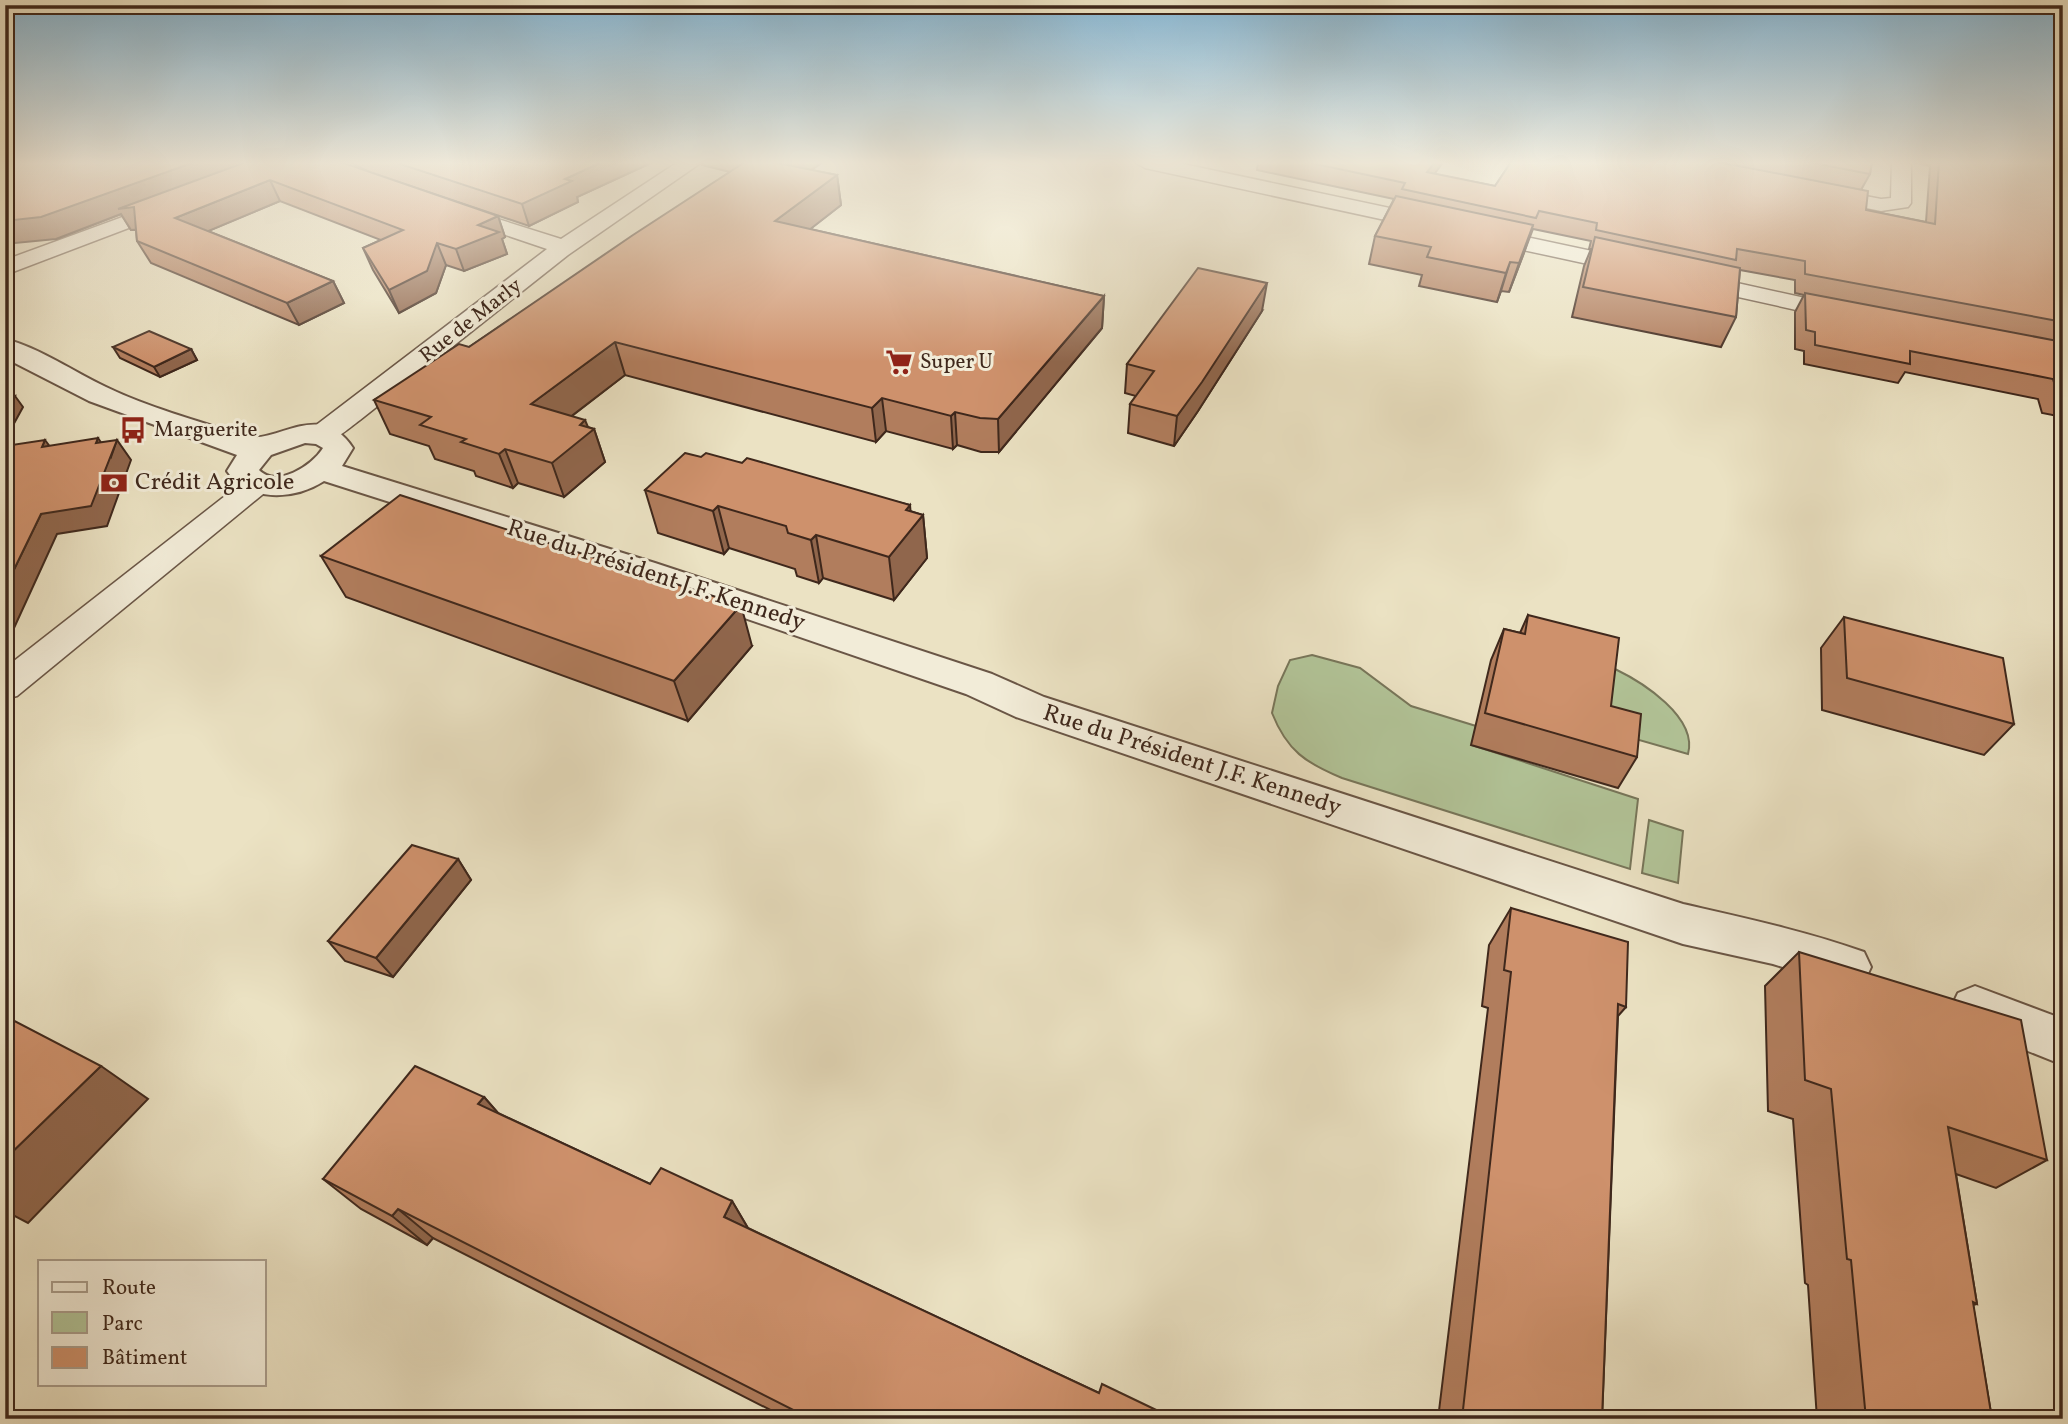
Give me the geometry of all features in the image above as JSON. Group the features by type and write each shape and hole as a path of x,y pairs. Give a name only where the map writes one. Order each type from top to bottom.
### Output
{"street":[{"path":"5,268 110,228"},
{"path":"503,228 567,247"},
{"name":"Rue de Marly","path":"322,452 351,414 593,228"},
{"path":"1452,228 1869,318"},
{"path":"5,347 99,395 256,451"},
{"path":"288,437 322,452 290,483 258,484 247,479 243,471 246,461 256,451 288,437"},
{"name":"Rue du Président J.F. Kennedy","path":"322,452 669,579 979,684 1030,707 1683,924 1773,944 1876,976"},
{"path":"5,687 258,484"},
{"path":"1940,996 2063,1042"}],"green space":[{"path":"1312,655 1360,668 1411,706 1476,726 1472,745 1638,799 1630,869 1342,778 1308,761 1284,737 1272,713 1278,686 1290,660"},
{"path":"1615,669 1653,692 1676,714 1685,727 1689,740 1688,754 1611,732 1598,707"},
{"path":"1649,820 1683,831 1678,883 1642,873"}],"building":[{"path":"136,228 201,228 333,281 287,303 137,241"},
{"path":"399,228 488,228 499,232 456,249 437,243 427,271 389,290 363,248 403,230"},
{"path":"643,228 808,228 1104,296 998,419 955,412 951,416 882,398 872,408 615,342 531,404 585,420 580,425 594,429 552,463 505,449 499,454 461,442 466,439 420,425 431,417 374,400 459,344 469,347"},
{"path":"1379,228 1532,228 1519,263 1510,262 1506,273 1427,257 1431,247 1375,236"},
{"path":"2063,228 2063,322 1805,274 1805,261 1737,249 1736,260 1596,230"},
{"path":"1595,237 1740,268 1736,317 1583,287"},
{"path":"1198,268 1267,283 1177,416 1130,404 1154,371 1127,364"},
{"path":"1805,293 2063,342 2063,394 2057,393 2053,379 1910,351 1910,364 1815,345 1815,332 1806,330"},
{"path":"149,331 191,349 154,367 113,347"},
{"path":"15,396 5,414 5,398"},
{"path":"98,438 96,443 117,440 91,506 41,514 5,588 5,446 45,440 42,447"},
{"path":"685,453 701,457 706,453 742,463 747,458 910,505 906,510 923,515 889,557 816,535 811,540 788,533 786,526 718,506 713,511 645,490"},
{"path":"400,495 741,605 674,681 321,556"},
{"path":"1528,615 1619,638 1611,706 1641,714 1637,757 1485,713 1504,629 1525,634"},
{"path":"1844,617 2003,658 2014,724 1847,678"},
{"path":"412,845 458,859 376,958 328,941"},
{"path":"1511,908 1628,942 1626,1007 1618,1004 1602,1419 1462,1419 1511,972 1504,970"},
{"path":"1799,952 2021,1020 2047,1160 1948,1127 1977,1304 1973,1302 1992,1419 1866,1419 1831,1089 1805,1080"},
{"path":"5,1016 101,1066 5,1159"},
{"path":"415,1066 484,1097 478,1104 650,1184 661,1168 732,1201 724,1217 1099,1393 1102,1384 1175,1419 811,1419 398,1209 392,1216 323,1179"},
{"path":"337,1411 350,1419 331,1419"}],"place":[{"name":"Super U","path":"899,362"},
{"name":"Marguerite","path":"133,430"},
{"name":"Crédit Agricole","path":"114,483"}]}
